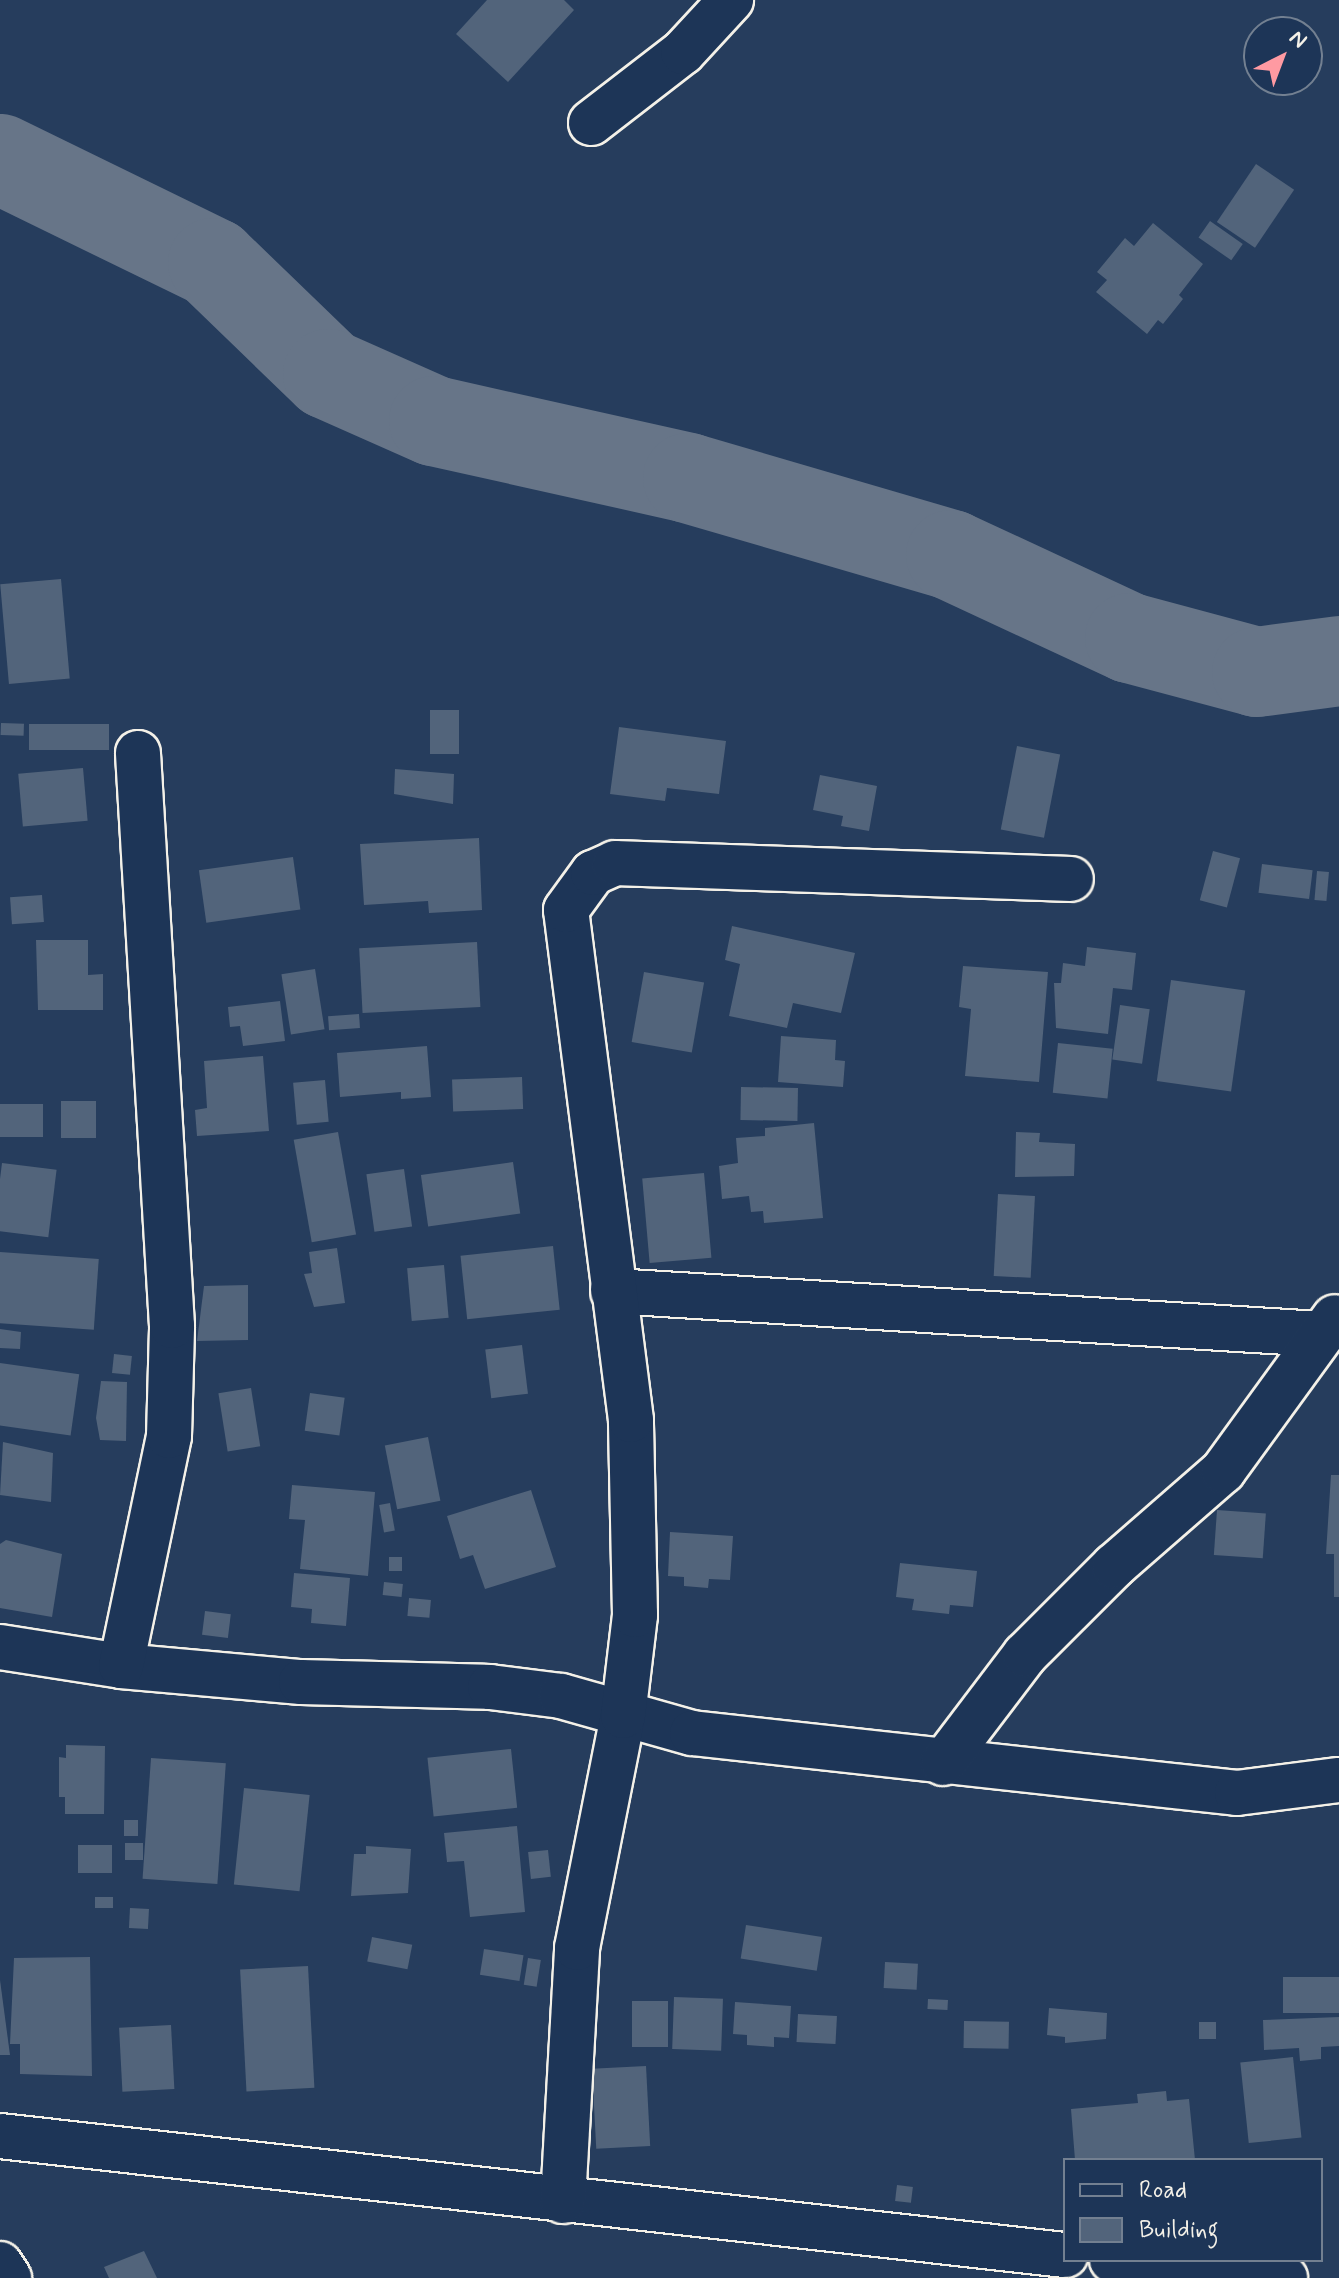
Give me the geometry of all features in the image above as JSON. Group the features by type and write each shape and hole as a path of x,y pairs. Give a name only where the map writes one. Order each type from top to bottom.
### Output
{"street":[{"path":"591,123 683,52 731,0"},
{"path":"121,1666 169,1436 172,1326 138,753"},
{"path":"563,2201 577,1948 623,1716 635,1615 631,1420 566,910 593,873 631,863 1071,879"},
{"path":"613,1291 1330,1323"},
{"path":"943,1763 1025,1655 1114,1566 1223,1471 1330,1323"},
{"path":"0,1647 121,1666 301,1682 490,1687 561,1696 692,1733 1237,1793 1339,1780"},
{"path":"0,2136 1063,2255"},
{"path":"1127,2262 1230,2276 1285,2278"},
{"path":"0,2264 9,2278"}],"building":[{"path":"487,0 564,0 574,10 508,82 456,34"},
{"path":"1256,164 1294,190 1255,248 1217,222"},
{"path":"1210,221 1243,244 1231,260 1199,237"},
{"path":"1153,223 1203,264 1179,295 1183,299 1163,324 1158,320 1147,334 1096,292 1107,280 1097,272 1125,238 1134,246"},
{"path":"61,579 70,679 9,684 0,584"},
{"path":"430,710 459,710 459,754 430,754"},
{"path":"1,723 24,724 24,736 1,735"},
{"path":"29,724 109,724 109,750 29,750"},
{"path":"619,727 726,741 719,794 667,788 665,801 610,794"},
{"path":"1017,746 1060,754 1044,838 1001,829"},
{"path":"83,768 88,821 23,826 18,774"},
{"path":"395,769 454,774 453,804 394,794"},
{"path":"820,775 877,786 869,831 841,826 843,816 813,810"},
{"path":"479,838 482,910 429,913 428,901 364,905 360,844"},
{"path":"1213,851 1240,858 1227,908 1200,900"},
{"path":"293,857 300,909 206,923 199,870"},
{"path":"1262,864 1313,870 1309,899 1258,893"},
{"path":"1317,871 1329,872 1326,901 1314,900"},
{"path":"42,895 44,922 12,924 10,897"},
{"path":"732,926 855,953 841,1013 793,1003 787,1028 729,1016 740,964 725,960"},
{"path":"36,940 88,940 88,975 103,974 103,1010 38,1010"},
{"path":"477,942 480,1007 363,1013 359,948"},
{"path":"1087,947 1136,953 1132,990 1113,988 1108,1034 1056,1028 1054,983 1061,983 1063,963 1085,966"},
{"path":"963,966 1048,972 1039,1082 965,1076 971,1009 959,1007"},
{"path":"315,969 325,1029 291,1035 281,974"},
{"path":"644,972 704,983 692,1053 632,1042"},
{"path":"1171,980 1245,990 1231,1091 1157,1081"},
{"path":"280,1001 285,1041 243,1046 240,1026 230,1027 228,1007"},
{"path":"1120,1005 1150,1009 1142,1064 1112,1059"},
{"path":"359,1014 360,1028 329,1030 328,1016"},
{"path":"781,1036 836,1040 835,1060 845,1061 843,1087 778,1082"},
{"path":"1058,1043 1113,1049 1107,1098 1053,1093"},
{"path":"427,1046 431,1097 401,1099 401,1092 340,1097 337,1053"},
{"path":"263,1056 269,1131 197,1136 195,1110 207,1108 204,1061"},
{"path":"522,1077 523,1109 453,1111 452,1079"},
{"path":"325,1080 329,1122 297,1125 293,1083"},
{"path":"741,1087 798,1088 797,1121 740,1120"},
{"path":"61,1101 96,1101 96,1138 61,1138"},
{"path":"0,1104 43,1104 43,1137 0,1137"},
{"path":"814,1123 823,1218 764,1223 763,1211 751,1212 749,1196 722,1199 719,1166 738,1163 736,1138 765,1136 765,1128"},
{"path":"338,1132 356,1234 312,1242 294,1140"},
{"path":"1016,1132 1040,1133 1039,1142 1075,1144 1074,1176 1015,1177"},
{"path":"513,1162 520,1213 428,1226 421,1175"},
{"path":"2,1163 57,1170 48,1237 0,1231"},
{"path":"404,1169 412,1226 374,1232 366,1174"},
{"path":"704,1173 711,1258 650,1263 642,1178"},
{"path":"998,1194 1035,1196 1031,1278 994,1276"},
{"path":"553,1246 560,1310 467,1319 461,1256"},
{"path":"337,1248 345,1303 314,1307 304,1274 312,1273 309,1252"},
{"path":"0,1252 99,1259 94,1330 0,1323"},
{"path":"444,1265 449,1318 412,1321 407,1268"},
{"path":"248,1285 248,1340 197,1341 204,1286"},
{"path":"0,1329 21,1332 20,1349 0,1348"},
{"path":"522,1345 528,1394 491,1398 485,1350"},
{"path":"114,1354 132,1356 130,1375 112,1373"},
{"path":"0,1363 79,1374 71,1436 0,1426"},
{"path":"101,1381 127,1382 126,1441 100,1440 96,1418"},
{"path":"251,1388 260,1446 228,1451 218,1393"},
{"path":"310,1393 345,1398 339,1436 305,1431"},
{"path":"428,1437 440,1501 397,1509 385,1445"},
{"path":"3,1442 53,1453 51,1502 0,1495"},
{"path":"1331,1475 1339,1475 1339,1597 1334,1597 1334,1554 1326,1554"},
{"path":"292,1485 375,1492 368,1576 300,1569 305,1520 289,1519"},
{"path":"531,1490 556,1567 485,1589 473,1555 460,1559 447,1516"},
{"path":"390,1503 395,1531 384,1532 379,1505"},
{"path":"1217,1510 1266,1513 1263,1558 1214,1555"},
{"path":"670,1532 733,1536 730,1580 709,1579 708,1588 684,1586 684,1577 668,1576"},
{"path":"6,1540 62,1554 52,1617 0,1608 0,1544"},
{"path":"389,1557 402,1557 402,1571 389,1571"},
{"path":"900,1563 977,1571 973,1607 950,1605 949,1614 912,1610 914,1599 896,1597"},
{"path":"294,1573 350,1578 346,1626 311,1623 312,1609 291,1607"},
{"path":"384,1582 403,1584 402,1597 383,1595"},
{"path":"409,1598 431,1600 429,1618 407,1616"},
{"path":"205,1611 231,1614 228,1638 202,1635"},
{"path":"66,1745 105,1746 104,1814 65,1814 65,1797 59,1797 59,1757 66,1758"},
{"path":"511,1749 517,1808 434,1816 427,1758"},
{"path":"151,1758 226,1763 217,1884 143,1879"},
{"path":"244,1788 310,1795 299,1891 234,1884"},
{"path":"124,1820 138,1820 138,1836 124,1836"},
{"path":"517,1826 525,1912 470,1917 464,1861 447,1862 444,1833"},
{"path":"125,1843 143,1843 143,1860 125,1860"},
{"path":"78,1845 112,1845 112,1873 78,1873"},
{"path":"366,1846 411,1849 408,1893 351,1896 354,1854 366,1854"},
{"path":"548,1850 551,1877 531,1879 528,1852"},
{"path":"95,1897 113,1897 113,1908 95,1908"},
{"path":"130,1908 149,1909 148,1929 129,1928"},
{"path":"746,1925 822,1937 817,1971 741,1959"},
{"path":"372,1937 412,1945 407,1969 367,1962"},
{"path":"484,1949 524,1955 519,1981 480,1975"},
{"path":"90,1957 92,2076 20,2074 20,2044 10,2044 14,1958"},
{"path":"528,1958 541,1960 537,1987 524,1985"},
{"path":"885,1962 918,1964 917,1990 884,1988"},
{"path":"308,1966 314,2088 246,2091 240,1970"},
{"path":"1283,1977 1339,1977 1339,2013 1283,2013"},
{"path":"0,1980 10,2055 0,2055"},
{"path":"674,1997 723,1999 721,2051 672,2049"},
{"path":"928,1999 948,2000 947,2010 927,2009"},
{"path":"632,2001 668,2001 668,2047 632,2047"},
{"path":"735,2002 791,2006 789,2038 774,2037 774,2047 747,2045 747,2035 733,2034"},
{"path":"1049,2008 1107,2013 1106,2039 1065,2043 1065,2037 1047,2035"},
{"path":"798,2014 837,2016 835,2044 797,2042"},
{"path":"1339,2017 1339,2046 1321,2047 1321,2059 1300,2061 1299,2048 1264,2050 1263,2020"},
{"path":"964,2021 1009,2022 1009,2049 964,2048"},
{"path":"1199,2022 1216,2022 1216,2039 1199,2039"},
{"path":"171,2025 174,2089 122,2092 119,2028"},
{"path":"1293,2057 1301,2138 1249,2143 1240,2063"},
{"path":"646,2066 650,2146 596,2149 592,2069"},
{"path":"1166,2091 1167,2101 1189,2099 1195,2158 1075,2158 1071,2109 1138,2103 1137,2094"},
{"path":"897,2185 913,2187 911,2203 895,2201"},
{"path":"144,2251 157,2278 109,2278 104,2267"}],"waterway":[{"path":"0,159 213,263 328,374 434,421 688,478 951,555 1130,638 1257,672 1339,661"}]}
